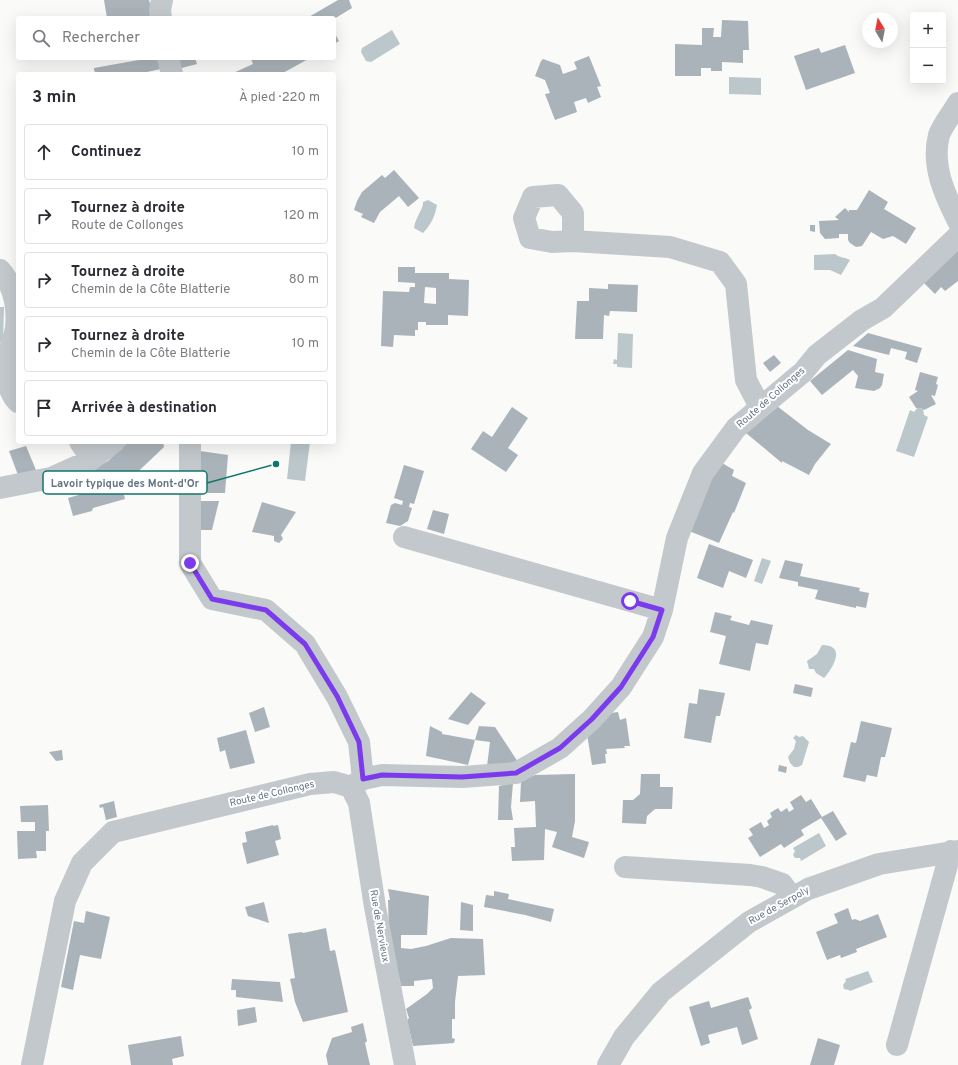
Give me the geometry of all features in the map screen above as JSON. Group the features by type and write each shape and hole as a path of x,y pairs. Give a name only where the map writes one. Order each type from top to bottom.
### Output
{"street":[{"path":"161,16 160,10 162,0"},
{"path":"168,60 172,72"},
{"path":"958,103 939,135 936,162 945,194 958,221"},
{"name":"Route de Collonges","path":"32,1065 65,901 82,863 113,832 310,784 334,782 357,783 382,775 462,777 516,773 560,748 592,719 621,687 653,637 662,610 677,538 703,473 736,428 803,372 817,355 862,320 883,308 958,236"},
{"path":"573,241 670,247 720,262 736,284 746,380 760,407"},
{"path":"0,270 8,279 16,300 16,329 7,362 7,378 12,396 16,400"},
{"path":"0,488 51,478 84,451 108,444"},
{"name":"Rue de Nervieux","path":"190,444 190,563 212,599 266,610 305,644 337,696 359,742 357,783 359,803 375,907 405,1065"},
{"path":"404,537 662,610"},
{"path":"897,1045 954,851"},
{"name":"Rue de Serpoly","path":"608,1065 624,1037 661,992 749,922 808,889 879,864 954,851"},
{"path":"625,867 762,877 782,884 792,898"}],"shaded area":[{"path":"392,30 400,44 371,62 366,61 361,52 362,48"},
{"path":"729,77 761,78 761,95 729,94"},
{"path":"428,200 437,205 432,220 423,233 414,228 423,202"},
{"path":"835,254 850,260 841,275 830,270 814,270 814,255"},
{"path":"0,307 4,307 3,342 0,342"},
{"path":"618,333 633,334 632,368 617,367 617,364 613,364 614,359 617,360"},
{"path":"918,407 923,409 924,415 928,417 914,457 896,451 910,410 914,412"},
{"path":"291,444 310,444 305,481 287,479"},
{"path":"762,558 771,561 762,584 754,581"},
{"path":"822,645 830,646 836,653 834,663 824,678 816,673 814,669 809,669 807,661 817,654"},
{"path":"796,735 799,737 803,736 809,742 802,765 794,767 790,763 788,757 794,749 796,741 793,738"},
{"path":"819,833 826,846 801,861 800,858 795,858 793,855 795,851 793,848"},
{"path":"868,971 873,982 850,991 844,989 843,985 846,981 845,979"}],"building":[{"path":"104,0 149,0 153,16 107,16"},
{"path":"338,0 349,0 352,8 336,18 336,16 310,16"},
{"path":"722,20 748,21 749,50 743,50 743,63 722,62 722,71 711,71 711,68 701,68 701,76 675,76 675,44 702,45 702,28 714,28 713,37 721,37"},
{"path":"336,36 339,41 336,43"},
{"path":"845,45 855,73 806,90 794,56 819,48 821,53"},
{"path":"589,56 601,86 597,87 601,97 588,103 586,98 574,102 577,112 555,120 545,94 550,93 545,80 535,76 541,61 543,59 560,65 563,74 577,69 574,62"},
{"path":"139,60 163,60 165,68 147,72 95,72 94,68"},
{"path":"176,60 196,60 197,64 178,69"},
{"path":"251,60 306,60 285,72 235,72 253,64"},
{"path":"394,170 419,198 408,207 399,196 380,212 374,223 361,217 363,214 354,210 362,192 382,175 385,178"},
{"path":"869,190 888,202 884,209 916,228 906,244 893,236 883,239 871,232 862,246 856,247 848,240 848,234 839,234 839,238 825,239 820,233 819,221 839,220 835,217 845,208 849,212 849,210 857,210"},
{"path":"810,225 815,225 815,232 810,231"},
{"path":"958,246 958,281 945,291 941,287 935,294 923,282"},
{"path":"398,267 415,267 415,273 449,273 449,279 469,280 468,316 448,315 448,325 426,325 426,322 418,322 418,330 415,330 415,336 394,335 393,347 381,346 383,291 409,292 410,287 415,287 415,283 398,282","holes":["425,287 436,288 436,304 424,303"]},
{"path":"608,284 638,285 637,312 610,311 609,316 604,315 603,339 575,339 577,301 589,301 589,288 608,289"},
{"path":"868,333 922,348 917,363 905,359 907,352 891,348 889,355 853,346"},
{"path":"848,350 877,359 875,372 884,374 882,385 874,391 855,388 858,376 853,370 822,395 810,381"},
{"path":"774,355 781,363 770,372 763,363"},
{"path":"920,372 938,377 936,384 938,385 935,396 931,395 936,404 924,410 921,408 916,408 909,397 918,391 915,390"},
{"path":"777,406 808,430 831,444 815,464 809,475 782,461 782,463 746,433"},
{"path":"512,407 528,418 508,448 518,455 506,472 471,449 483,431 492,437"},
{"path":"126,444 163,444 164,447 125,484 118,485 125,499 93,508 92,511 73,516 68,498 89,492 84,473 108,461"},
{"path":"26,446 36,470 18,475 9,451"},
{"path":"200,451 228,455 225,493 198,493"},
{"path":"722,463 734,470 732,476 746,483 734,513 733,512 719,543 689,531 712,476"},
{"path":"404,465 424,471 414,504 410,503 409,507 412,508 408,521 400,526 386,523 391,505 395,503 402,505 403,501 394,498"},
{"path":"201,501 219,501 212,530 196,530 196,526 201,521"},
{"path":"262,502 296,512 281,535 283,539 279,543 274,541 274,536 252,532"},
{"path":"433,510 449,514 444,534 427,529"},
{"path":"709,544 753,560 746,578 729,571 723,588 697,578"},
{"path":"785,560 803,564 800,576 860,588 859,591 869,593 866,608 856,606 856,608 815,599 818,590 798,586 798,582 779,578"},
{"path":"715,612 732,616 730,620 749,625 751,620 773,625 768,645 756,643 750,671 719,664 726,636 710,632"},
{"path":"795,684 813,688 811,697 793,693"},
{"path":"699,689 725,693 720,716 716,716 711,743 684,738 689,703 697,704"},
{"path":"471,692 486,703 468,725 448,719"},
{"path":"264,707 270,727 255,732 249,713"},
{"path":"618,712 620,720 626,718 630,746 624,746 625,748 606,749 606,763 592,765 587,734 611,713"},
{"path":"861,721 892,728 885,757 881,757 877,777 867,775 865,782 843,777 851,742 856,743"},
{"path":"430,726 442,732 442,734 475,740 468,765 426,756"},
{"path":"479,726 495,727 518,762 487,766 490,742 475,740"},
{"path":"246,730 255,763 230,769 225,750 220,752 217,738"},
{"path":"62,750 63,760 56,761 49,752"},
{"path":"779,765 787,767 786,773 778,771"},
{"path":"575,774 575,821 572,837 589,842 584,858 552,847 557,832 545,829 544,860 512,861 511,847 515,847 514,828 536,827 535,801 520,802 521,782 526,778 535,775"},
{"path":"641,774 660,774 660,787 673,787 672,809 655,809 647,816 646,824 622,823 623,800 633,800 640,794"},
{"path":"513,783 511,807 513,820 498,820 499,786"},
{"path":"801,795 806,802 811,799 822,817 833,811 847,834 836,841 821,818 801,830 804,835 784,848 781,844 760,857 748,838 753,835 749,829 761,822 764,828 769,825 767,821 772,817 770,813 778,808 781,812 787,808 789,812 794,809 790,802"},
{"path":"114,801 117,817 106,820 103,807 100,808 99,805"},
{"path":"48,805 49,831 46,831 46,851 36,851 37,858 18,859 17,831 35,831 35,822 21,822 20,806"},
{"path":"278,825 281,839 275,841 279,855 247,864 242,843 247,842 245,832"},
{"path":"388,889 429,896 427,935 401,935 401,948 411,949 426,946 451,938 483,939 485,975 458,976 455,1019 452,1019 452,1038 455,1039 454,1043 413,1046 407,1020 409,1018 406,1009 433,988 432,979 414,981 414,986 401,986 389,935 388,900 390,900"},
{"path":"494,891 509,894 508,899 554,909 551,922 484,907 486,895 494,896"},
{"path":"264,902 269,923 248,916 245,907"},
{"path":"461,902 473,905 473,931 460,930"},
{"path":"848,908 852,920 855,919 860,921 878,914 887,937 856,949 857,952 841,958 840,955 827,960 816,932 838,923 834,914"},
{"path":"86,911 110,917 101,959 80,955 73,990 61,987 74,921 84,923"},
{"path":"326,928 330,951 335,950 348,1012 303,1022 295,1002 290,979 295,978 288,934 303,933"},
{"path":"232,979 280,982 283,1002 236,997 236,990 231,990"},
{"path":"748,997 752,1008 749,1010 758,1039 742,1045 737,1027 708,1035 710,1043 701,1046 689,1007 709,1001 711,1008"},
{"path":"255,1007 257,1022 238,1026 237,1010"},
{"path":"363,1023 367,1041 365,1043 370,1065 328,1065 326,1055 332,1038 352,1032 351,1027"},
{"path":"181,1036 184,1056 172,1059 173,1065 131,1065 128,1045"},
{"path":"818,1038 840,1045 834,1065 810,1065"}],"place":[{"name":"Lavoir typique des Mont-d'Or","path":"276,464"}],"route":[{"path":"190,563 212,599 266,610 305,644 337,696 359,742 363,779 382,775 462,777 516,773 560,748 592,719 621,687 653,637 662,610 630,601"}]}
